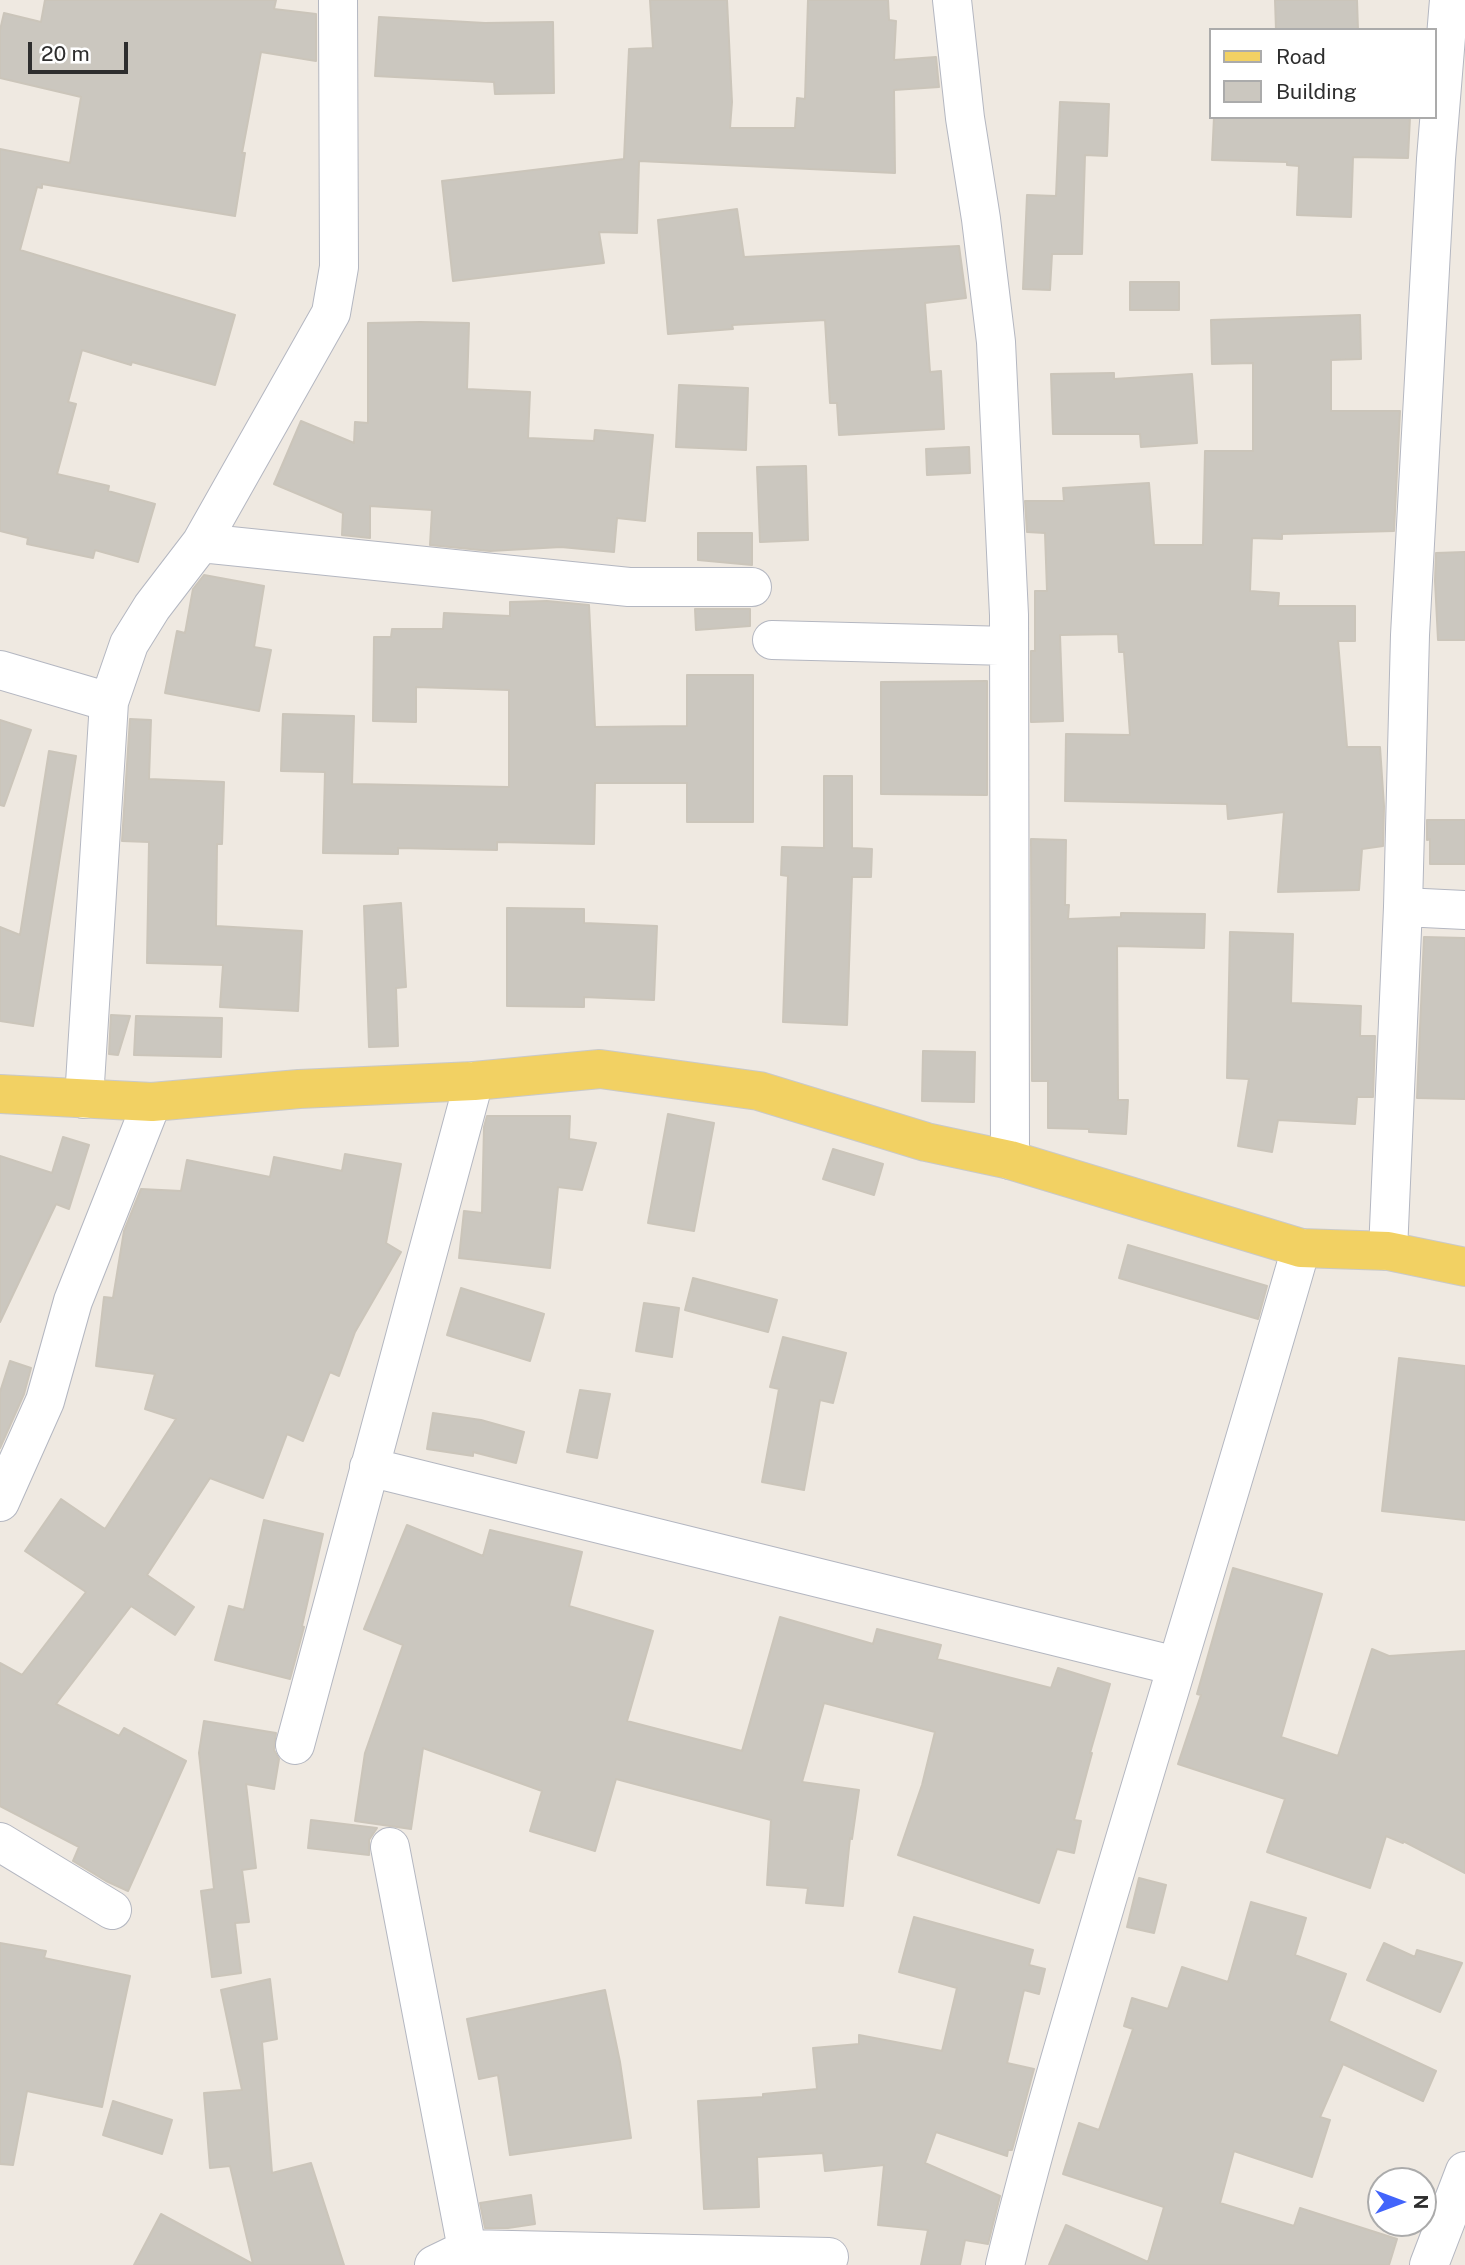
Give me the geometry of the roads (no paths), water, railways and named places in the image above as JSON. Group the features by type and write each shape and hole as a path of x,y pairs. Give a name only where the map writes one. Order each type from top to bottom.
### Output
{"main road":[{"path":"0,1094 152,1102 299,1088 474,1081 600,1069 759,1091 926,1142 1010,1160 1301,1248 1388,1251 1465,1267"}],"street":[{"path":"84,1098 109,702 129,644 152,607 201,543 331,313 339,267 338,0"},
{"path":"952,0 965,118 996,342 1009,646 1010,1160"},
{"path":"1388,1251 1403,907 1410,635 1436,159 1450,0"},
{"path":"201,543 629,587 752,587"},
{"path":"772,640 1009,646"},
{"path":"0,670 109,702"},
{"path":"1403,907 1465,910"},
{"path":"295,1745 474,1081"},
{"path":"0,1502 45,1401 73,1301 152,1102"},
{"path":"1005,2265 1031,2158 1301,1248"},
{"path":"369,1467 1176,1666"},
{"path":"0,1842 112,1909"},
{"path":"390,1847 451,2257 829,2257"},
{"path":"1429,2265 1465,2171"}]}
